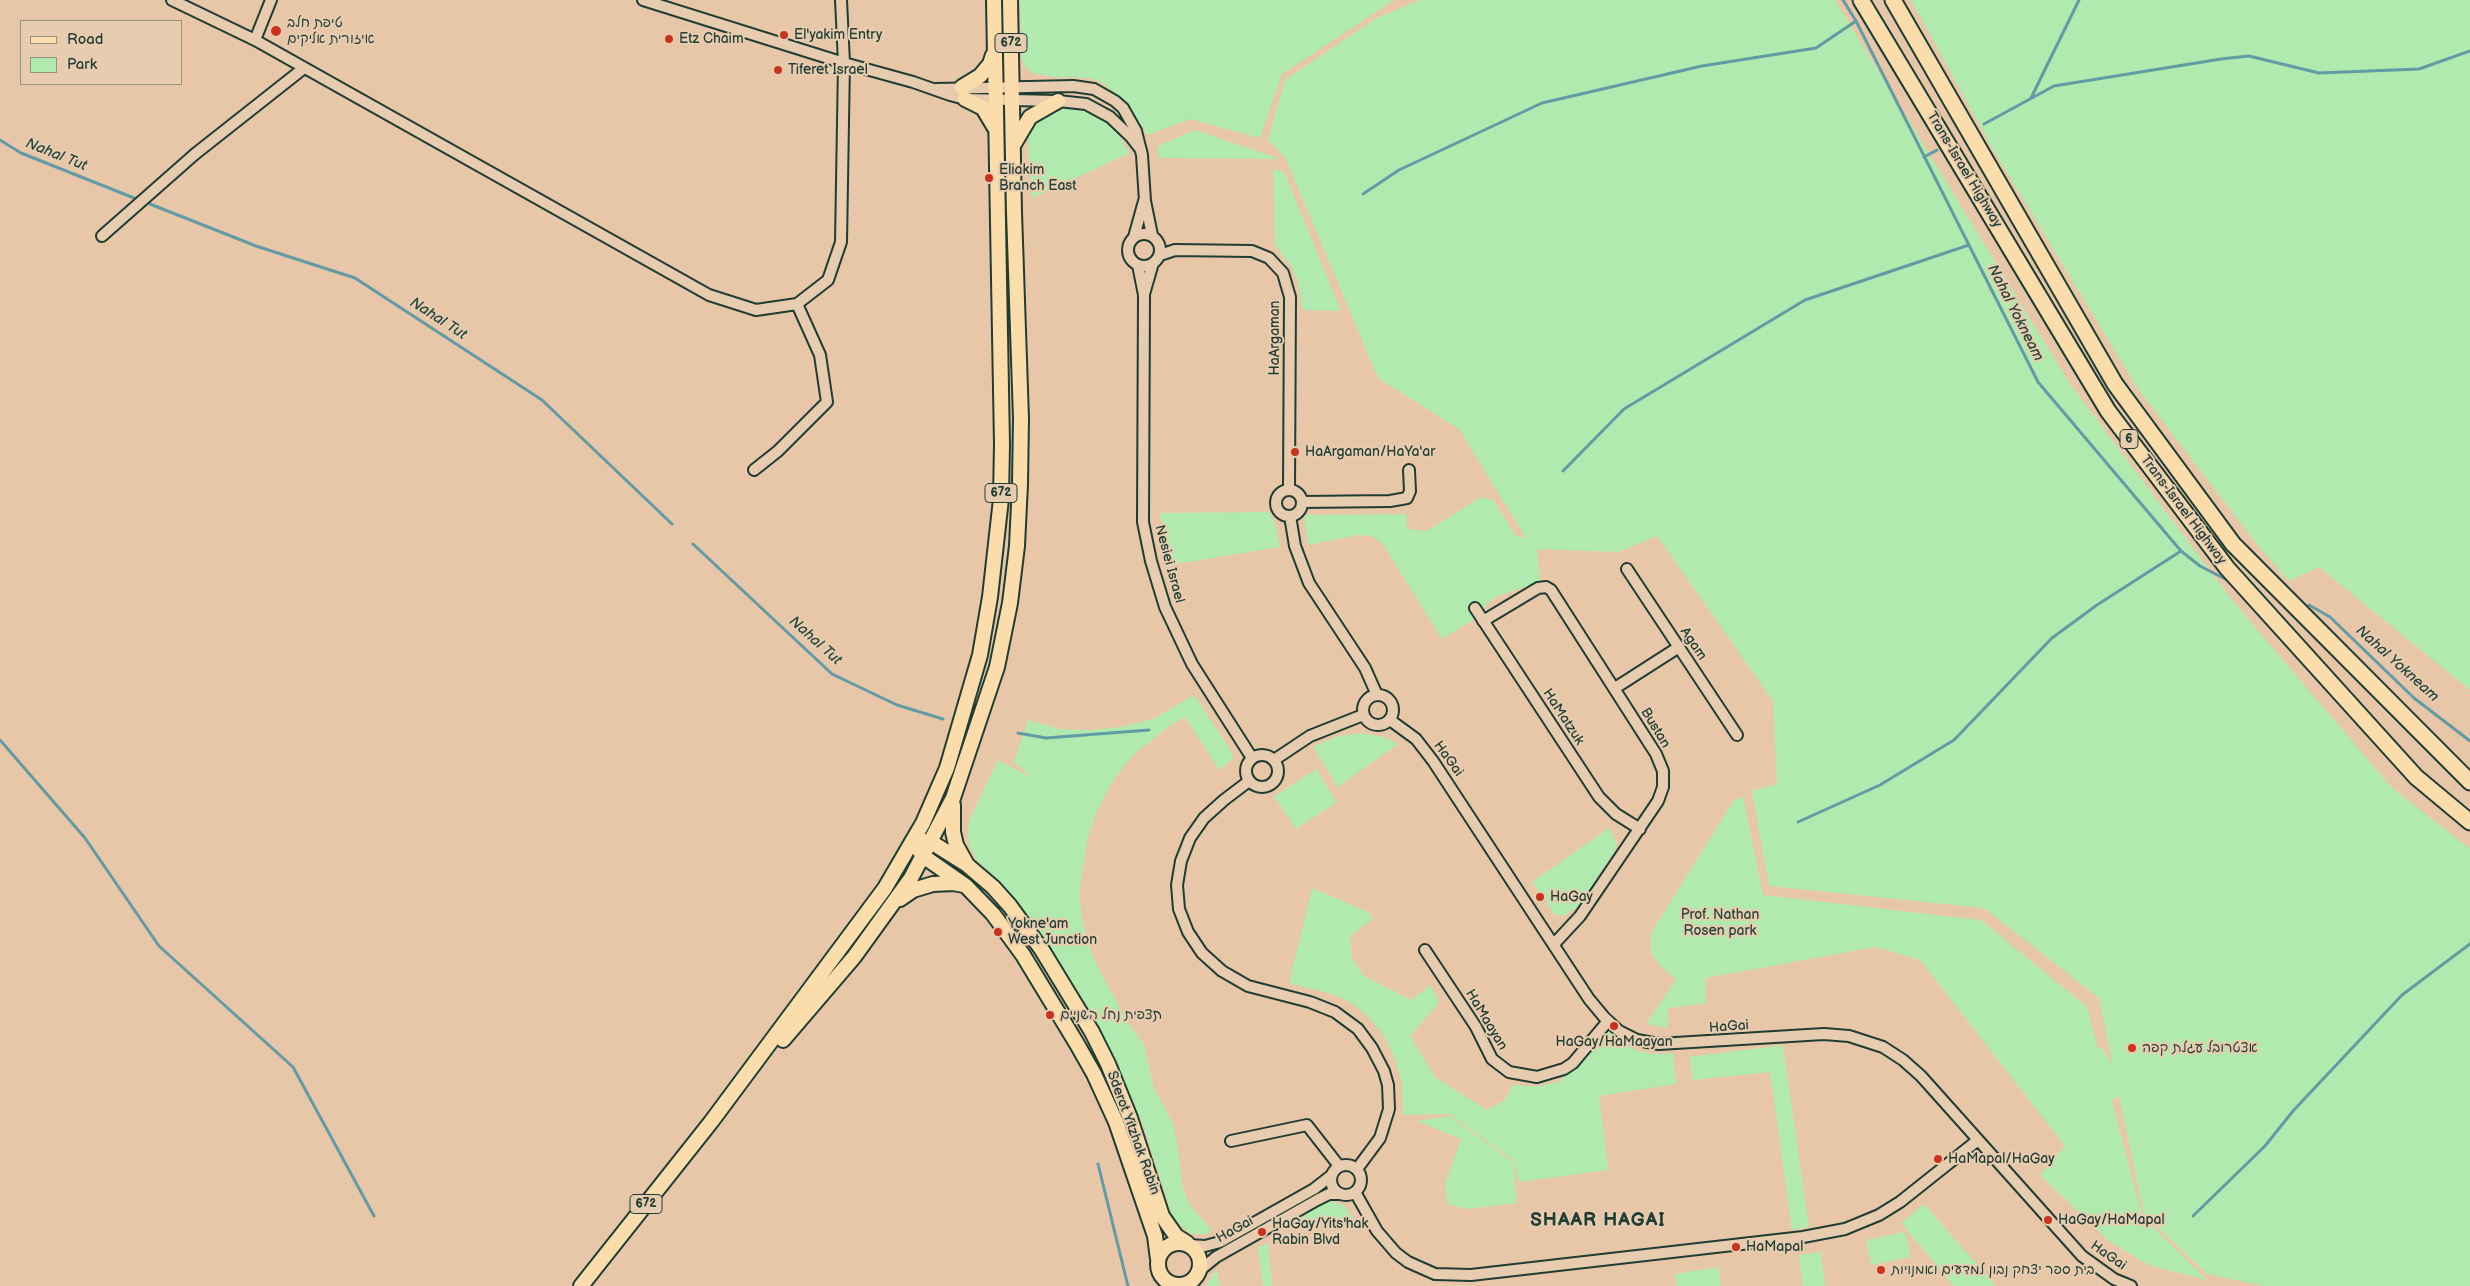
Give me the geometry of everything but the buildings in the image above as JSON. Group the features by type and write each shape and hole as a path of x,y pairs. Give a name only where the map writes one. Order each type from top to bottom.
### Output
{"highway":[{"name":"Trans-Israel Highway","path":"1861,0 2108,411 2227,568 2416,777 2470,822"},
{"name":"Trans-Israel Highway","path":"1893,0 2115,384 2233,544 2470,782"}],"main road":[{"name":"672","path":"580,1286 711,1122 884,888 913,841 939,791 965,711 980,655 996,546 1002,444 994,0"},
{"name":"672","path":"711,1122 854,958 892,906 931,842 953,798 997,667 1010,603 1017,546 1021,418 1014,212 1010,0"},
{"path":"994,52 985,70 963,93 983,108 996,131"},
{"path":"1014,145 1030,116 1058,101"},
{"path":"953,798 953,832 960,855 966,864"},
{"name":"Sderot Yitzhak Rabin","path":"913,841 931,842 966,864 993,887 1030,933 1092,1032 1127,1110 1162,1216 1176,1236 1188,1244"},
{"name":"Sderot Yitzhak Rabin","path":"913,841 923,856 966,886 993,914 1011,937 1094,1074 1124,1144 1155,1236 1158,1259"},
{"path":"892,906 904,896 921,887 943,882 966,886"},
{"path":"1179,1242 1188,1244 1198,1253 1200,1260 1196,1278 1183,1285 1167,1283 1158,1268 1158,1259 1166,1246 1179,1242"}],"street":[{"path":"172,0 255,40 709,295 756,310 797,304 828,280 841,242 844,63 841,0"},
{"path":"255,40 271,0"},
{"path":"643,0 844,63 935,89 963,93 1012,94 1086,104 1100,110 1122,128 1141,150"},
{"path":"102,236 195,154 304,68"},
{"path":"1012,94 1074,86 1104,94 1123,108 1131,119 1141,150 1144,200 1155,238 1156,259 1144,266 1133,262 1128,252 1130,241 1142,233 1155,238"},
{"path":"1134,237 1144,200"},
{"name":"HaArgaman","path":"1155,238 1175,250"},
{"name":"HaArgaman","path":"1156,259 1175,250 1252,251 1270,258 1283,273 1290,297 1289,490"},
{"name":"Nesiei Israel","path":"1144,295 1156,259"},
{"name":"Nesiei Israel","path":"1138,265 1144,295 1143,522 1151,561 1165,607 1192,664 1252,758"},
{"path":"754,470 778,450 827,402 820,355 797,304"},
{"path":"1302,502 1390,501 1407,498 1410,491 1410,470"},
{"path":"1289,490 1296,492 1302,502 1300,510 1290,516 1279,511 1276,504 1281,493 1289,490"},
{"path":"1290,516 1295,546 1309,583 1365,668 1377,695"},
{"name":"Agam","path":"1627,569 1737,735"},
{"name":"Bustan","path":"1483,621 1538,588 1548,588 1556,596 1615,688 1659,760 1664,777 1660,796 1640,828 1580,916 1554,944"},
{"name":"HaMatzuk","path":"1475,608 1599,797 1616,814 1640,828"},
{"path":"1615,688 1678,647"},
{"path":"1377,695 1386,697 1394,711 1390,720 1382,726 1373,725 1363,715 1365,702 1377,695"},
{"path":"1274,760 1310,736 1363,715"},
{"name":"HaGai","path":"1390,720 1416,739 1433,761 1590,999 1608,1021 1628,1036 1659,1044 1817,1034 1860,1039 1893,1053 1912,1067 2082,1256 2114,1279 2131,1286"},
{"path":"1266,755 1274,760 1278,771 1277,776 1270,785 1259,787 1250,781 1246,772 1252,758 1266,755"},
{"path":"1250,781 1211,812 1190,838 1180,861 1177,885 1179,909 1188,932 1202,953 1222,971 1248,986 1310,1002 1335,1012 1358,1030 1372,1048 1388,1085 1389,1109 1380,1138 1357,1169"},
{"name":"HaMaayan","path":"1425,950 1476,1027 1492,1058 1509,1072 1537,1077 1564,1069 1608,1021"},
{"path":"1232,1141 1307,1125 1339,1166"},
{"path":"1355,1192 1377,1231 1396,1253 1408,1262 1435,1274 1471,1275 1803,1237 1839,1231 1868,1221 1892,1208 1978,1140"},
{"path":"1349,1165 1357,1169 1361,1180 1355,1192 1348,1195 1341,1194 1332,1186 1332,1175 1339,1166 1349,1165"},
{"name":"HaGai","path":"1188,1244 1205,1246 1220,1242 1314,1189 1332,1175"},
{"name":"HaGai","path":"1196,1278 1216,1256 1329,1194 1341,1194"}],"green space":[{"path":"1020,0 1394,0 1282,74 1260,138 1190,119 1148,135 1126,102 1103,83 1090,78 1052,77 1033,73 1025,67 1022,59"},
{"name":"Prof. Nathan Rosen park","path":"1420,0 1835,0 2070,384 2232,600 2391,787 2470,849 2470,1286 2264,1286 2207,1274 2144,1214 2119,1096 2112,1101 2142,1216 2207,1280 2148,1265 2109,1241 2040,1175 2065,1146 1920,960 1876,947 1705,978 1706,1003 1668,1008 1667,1028 1646,1024 1676,980 1660,966 1651,953 1651,933 1734,800 1743,797 1763,895 1981,920 2087,1007 2098,1049 2101,1047 2113,1066 2099,998 1984,908 1769,886 1752,791 1777,784 1773,701 1657,536 1618,552 1537,549 1540,582 1496,597 1486,605 1478,617 1442,639 1382,543 1371,536 1358,535 1308,545 1304,515 1406,514 1407,529 1427,531 1481,497 1493,500 1516,536 1526,538 1459,429 1378,378 1285,157 1268,140 1285,80 1375,19"},
{"path":"1911,0 2470,0 2470,690 2319,567 2289,581 2262,551 2138,389 1991,146"},
{"path":"1057,107 1080,109 1104,120 1114,128 1130,153 1032,198 1028,145 1030,129 1034,121"},
{"path":"1195,130 1280,159 1159,158 1158,146"},
{"path":"1273,169 1284,172 1341,311 1303,310 1298,282 1292,268 1275,245"},
{"path":"1269,512 1275,523 1280,547 1170,565 1160,513"},
{"path":"1194,695 1231,751 1233,758 1219,770 1185,717 1168,727 1131,757 1114,779 1098,809 1088,837 1079,893 1083,924 1093,958 1127,1021 1144,1045 1154,1088 1172,1121 1177,1142 1183,1188 1188,1201 1196,1213 1211,1229 1207,1234 1191,1234 1173,1219 1142,1122 1117,1068 1027,916 1013,898 977,860 970,847 967,832 969,821 998,760 1033,778 1014,762 1028,720 1060,729 1092,730 1121,727 1153,719"},
{"path":"1362,733 1383,737 1398,744 1338,787 1313,747 1337,736"},
{"path":"1316,769 1337,802 1296,829 1274,797"},
{"path":"1609,828 1617,843 1615,850 1579,906 1565,915 1555,915 1532,882"},
{"path":"1312,888 1368,912 1373,919 1350,936 1352,959 1364,976 1411,1000 1431,985 1439,1003 1410,1036 1435,1077 1487,1110 1505,1100 1513,1084 1539,1086 1558,1082 1573,1070 1608,1030 1622,1042 1638,1051 1653,1054 1673,1053 1676,1084 1599,1096 1608,1170 1519,1182 1513,1160 1449,1114 1403,1115 1402,1084 1396,1062 1385,1037 1369,1018 1352,1003 1335,995 1289,983"},
{"path":"1783,1045 1809,1227 1792,1230 1770,1072 1693,1080 1689,1057"},
{"path":"1449,1116 1513,1162 1517,1203 1466,1209 1447,1204 1445,1184 1461,1139 1417,1121"},
{"path":"1329,1201 1344,1205 1354,1218 1290,1227 1316,1207"},
{"path":"1924,1204 1996,1286 1954,1286 1901,1223"},
{"path":"1905,1232 1911,1257 1871,1265 1866,1240"},
{"path":"1268,1243 1272,1286 1263,1286 1258,1247"},
{"path":"1821,1252 1825,1286 1803,1286 1799,1255"},
{"path":"1718,1267 1721,1286 1677,1286 1675,1274"},
{"path":"1217,1270 1220,1286 1206,1286 1212,1275"}],"waterway":[{"name":"Nahal Yokneam","path":"1843,0 1856,21 2038,382 2181,551 2200,566 2233,583"},
{"path":"2031,98 2079,0"},
{"path":"1363,194 1399,170 1542,103 1702,66 1816,48 1856,21"},
{"path":"1984,124 2054,86 2221,59 2249,56 2319,73 2419,69 2470,51"},
{"name":"Nahal Tut","path":"0,140 21,153 134,198"},
{"path":"1924,157 1937,150"},
{"name":"Nahal Tut","path":"150,204 256,246 355,278 542,400 672,524"},
{"path":"1563,471 1624,409 1805,300 1969,245"},
{"name":"Nahal Tut","path":"693,544 832,674 897,705 943,719"},
{"path":"1798,822 1880,785 1954,740 2052,638 2097,605 2181,551"},
{"name":"Nahal Yokneam","path":"2309,605 2330,617 2414,698 2470,741"},
{"name":"Nahal Tut","path":"1018,733 1046,738 1149,730"},
{"path":"0,740 85,838 159,946 293,1067 374,1216"},
{"path":"2193,1216 2265,1146 2293,1111 2402,995 2470,944"},
{"path":"1098,1164 1128,1286"}],"place":[{"name":"טיפת חלב איזורית אליקים","path":"276,31"},
{"name":"El'yakim Entry","path":"784,35"},
{"name":"Etz Chaim","path":"669,39"},
{"name":"Tiferet Israel","path":"778,70"},
{"name":"Eliakim Branch East","path":"989,178"},
{"name":"HaArgaman/HaYa'ar","path":"1295,452"},
{"name":"HaGay","path":"1540,897"},
{"name":"Yokne'am West Junction","path":"998,932"},
{"name":"תצפית נחל השניים","path":"1050,1015"},
{"name":"HaGay/HaMaayan","path":"1614,1026"},
{"name":"אצטרובל עגלת קפה","path":"2132,1048"},
{"name":"HaMapal/HaGay","path":"1938,1159"},
{"name":"HaGay/HaMapal","path":"2048,1220"},
{"name":"HaGay/Yits'hak Rabin Blvd","path":"1262,1232"},
{"name":"HaMapal","path":"1736,1247"},
{"name":"בית ספר יצחק נבון למדעים ואמנויות","path":"1881,1270"}],"district":[{"name":"SHAAR HAGAI","path":"1598,1221"}]}
